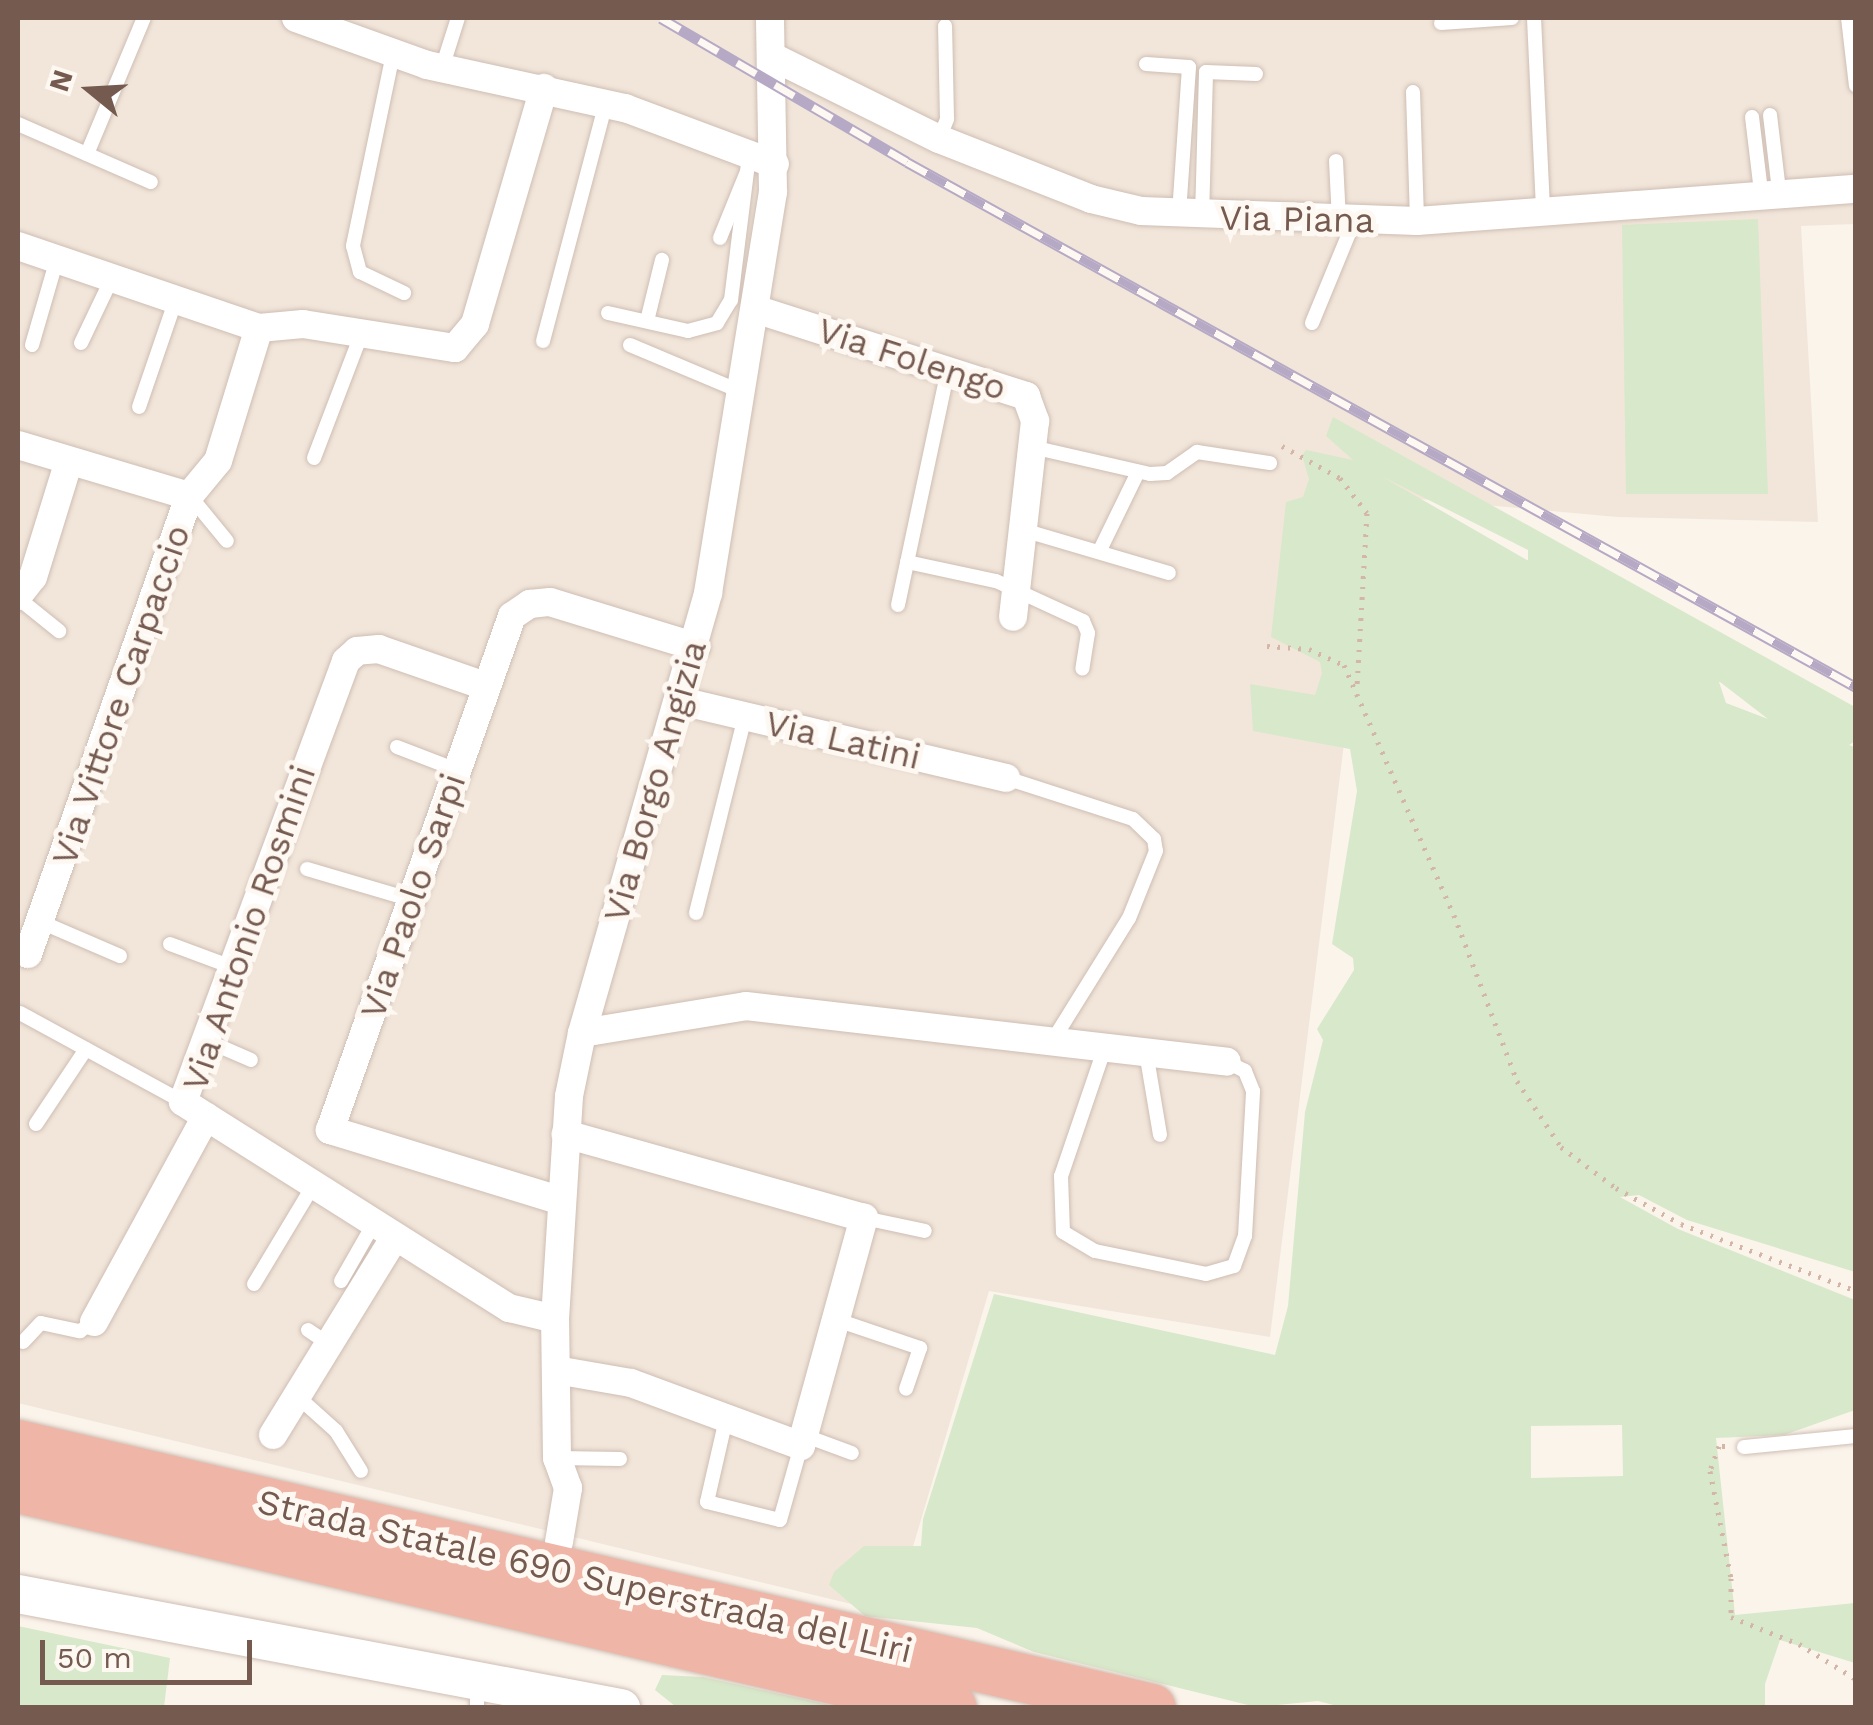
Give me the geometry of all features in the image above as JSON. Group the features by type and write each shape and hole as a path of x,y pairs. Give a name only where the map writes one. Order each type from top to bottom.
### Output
{"highway":[{"name":"Strada Statale 690 Superstrada del Liri","path":"18,1444 1152,1708"},
{"name":"Strada Statale 690 Superstrada del Liri","path":"18,1490 953,1708"}],"main road":[{"path":"18,1594 477,1695 620,1708"}],"street":[{"path":"296,18 442,68 606,103 758,162"},
{"name":"Via Borgo Angizia","path":"559,1542 568,1488 557,1458 555,1320 566,1134 582,1033 696,647 743,392 755,309 758,162 770,56 770,18"},
{"name":"Via Piana","path":"770,56 939,140 1091,200 1191,217 1417,220 1770,191 1856,189"},
{"path":"18,246 259,328 292,324 446,350 466,340 544,88"},
{"name":"Via Folengo","path":"755,309 1026,396 1035,415 1014,606"},
{"name":"Via Vittore Carpaccio","path":"28,954 190,496 218,461 259,328"},
{"path":"18,445 190,496"},
{"path":"18,597 34,578 69,461"},
{"name":"Via Paolo Sarpi","path":"562,1201 330,1130 512,616 542,601 696,647"},
{"name":"Via Antonio Rosmini","path":"485,686 380,648 357,651 346,660 206,1040 195,1109 384,1232 510,1308 555,1320"},
{"name":"Via Latini","path":"681,701 1006,778"},
{"path":"582,1033 746,1006 1228,1062"},
{"path":"94,1322 195,1109"},
{"path":"556,1370 630,1382 726,1419 802,1440 864,1218 566,1134"},
{"path":"273,1435 297,1396 318,1337 384,1232"}],"lane":[{"path":"86,154 144,18"},
{"path":"442,68 458,18"},
{"path":"1441,23 1512,18"},
{"path":"1534,18 1543,210"},
{"path":"1848,18 1856,86"},
{"path":"939,140 947,119 945,26"},
{"path":"393,54 354,246 367,278 404,292"},
{"path":"1146,64 1188,67 1191,217"},
{"path":"1191,217 1206,72 1256,74"},
{"path":"1413,92 1417,220"},
{"path":"542,341 606,103"},
{"path":"1770,115 1770,191"},
{"path":"1752,117 1770,191"},
{"path":"18,124 151,182"},
{"path":"1312,322 1346,221 1336,161"},
{"path":"720,238 758,162"},
{"path":"608,313 698,331 723,316 732,300 758,162"},
{"path":"32,345 57,259"},
{"path":"647,322 662,260"},
{"path":"81,344 112,278"},
{"path":"139,407 176,300"},
{"path":"314,458 361,335"},
{"path":"630,345 743,392"},
{"path":"898,605 948,368"},
{"path":"1032,448 1138,472 1167,473 1197,452 1270,463"},
{"path":"1100,550 1138,472"},
{"path":"190,496 227,541"},
{"path":"1023,530 1169,573"},
{"path":"907,562 996,581 1014,606 1083,620 1088,633 1082,669"},
{"path":"18,597 58,631"},
{"path":"696,914 745,716"},
{"path":"397,748 457,770"},
{"path":"1006,778 1120,812 1154,840 1155,862 1141,896 1053,1040"},
{"path":"307,869 412,900"},
{"path":"42,922 120,956"},
{"path":"170,944 232,966"},
{"path":"20,1014 195,1109"},
{"path":"206,1040 251,1060"},
{"path":"1105,1046 1061,1176 1060,1223 1085,1248 1196,1272 1228,1270 1245,1236 1254,1091 1245,1071 1228,1062"},
{"path":"36,1124 86,1049"},
{"path":"1146,1052 1160,1135"},
{"path":"254,1284 312,1186"},
{"path":"864,1218 925,1231"},
{"path":"341,1281 384,1232"},
{"path":"834,1318 920,1348 906,1389"},
{"path":"23,1342 41,1322 80,1331 94,1322"},
{"path":"297,1396 336,1432 361,1471"},
{"path":"726,1419 707,1502 780,1520 802,1440 852,1453"},
{"path":"1744,1447 1856,1436"},
{"path":"557,1458 620,1459"}],"path":[{"path":"1249,460 1252,444 1287,446 1340,478 1367,513 1357,688"},
{"path":"1267,646 1326,657 1344,665 1357,688 1517,1080 1560,1146 1616,1188 1681,1224 1856,1292"},
{"path":"1744,1447 1719,1446 1710,1471 1730,1578 1731,1618 1799,1644 1856,1679"}],"shaded area":[{"path":"18,18 1855,18 1855,224 1801,226 1818,522 1617,517 1375,495 1270,1337 989,1291 893,1614 18,1403"}],"green space":[{"path":"1758,219 1768,494 1626,494 1622,225"},
{"path":"1333,417 1855,707 1855,741 1849,745 1856,748 1855,1272 1687,1220 1639,1195 1620,1197 1678,1229 1855,1300 1855,1410 1784,1435 1716,1438 1735,1615 1855,1603 1855,1663 1780,1640 1765,1684 1765,1707 1345,1708 1318,1701 1256,1707 1034,1652 977,1628 865,1616 829,1585 834,1572 864,1546 921,1546 923,1519 994,1294 1275,1355 1288,1306 1305,1112 1323,1040 1317,1029 1354,970 1353,958 1332,944 1357,791 1350,749 1253,731 1250,684 1315,695 1322,673 1320,662 1271,637 1286,502 1303,497 1309,479 1302,455 1306,450 1353,460 1326,436","holes":["1381,476 1528,550 1528,560 1527,560","1719,682 1768,719 1726,703","1622,1425 1623,1476 1531,1478 1531,1426"]},
{"path":"18,1626 170,1658 164,1707 18,1707"},
{"path":"662,1675 703,1677 839,1707 675,1706 655,1690"}],"railway":[{"path":"661,18 907,162 1856,687"}]}
